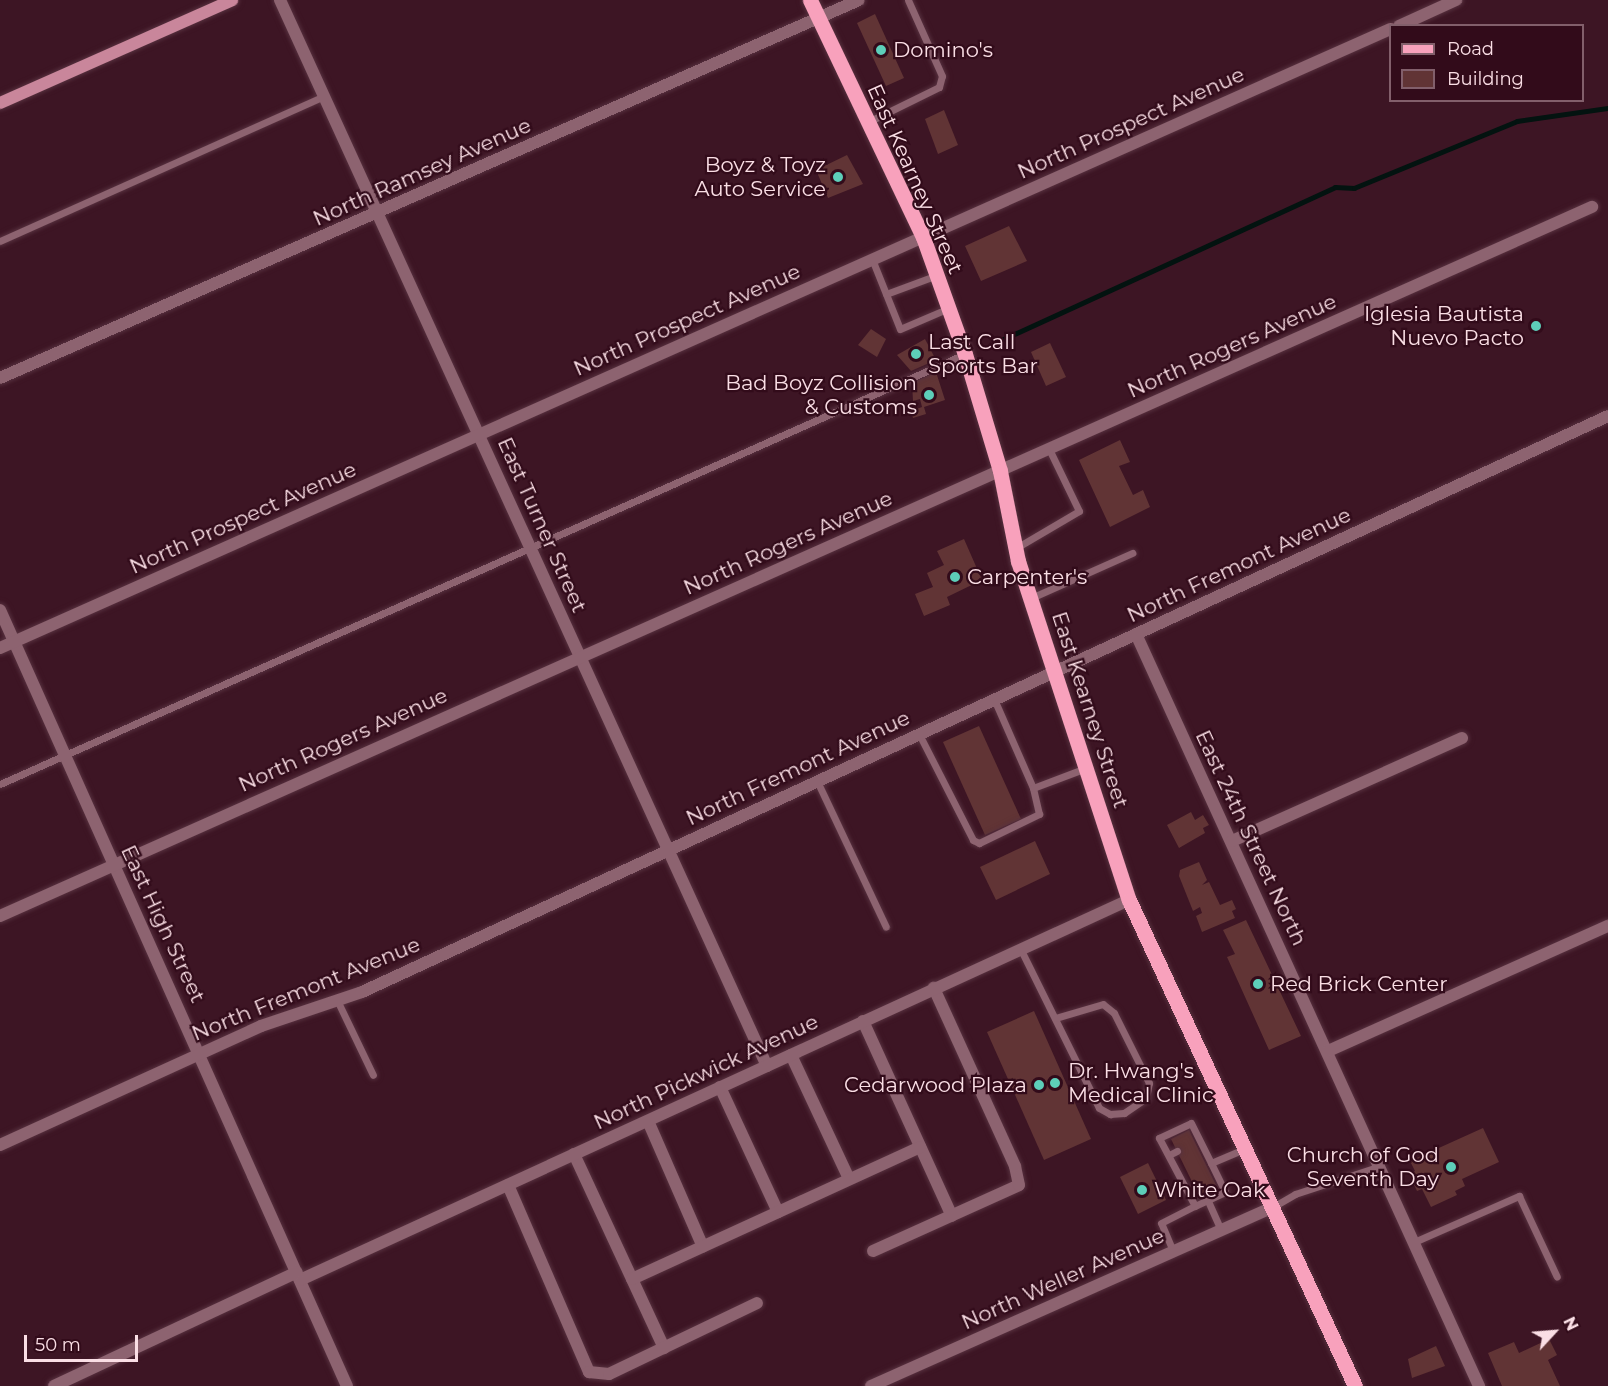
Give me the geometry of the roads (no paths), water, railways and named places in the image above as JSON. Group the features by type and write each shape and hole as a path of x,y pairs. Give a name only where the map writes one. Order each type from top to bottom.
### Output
{"main road":[{"path":"0,103 232,0"},
{"name":"East Kearney Street","path":"810,0 923,237 949,308 1000,471 1016,548 1031,598 1129,900 1355,1386"}],"street":[{"name":"East Turner Street","path":"280,0 480,433 579,656 670,849 767,1066"},
{"name":"North Ramsey Avenue","path":"0,378 859,0"},
{"path":"1403,24 1456,0"},
{"name":"North Prospect Avenue","path":"0,648 1389,29"},
{"name":"North Rogers Avenue","path":"0,916 579,656 1592,207"},
{"name":"North Fremont Avenue","path":"0,1145 200,1052 337,1000 670,849 1608,416"},
{"name":"East High Street","path":"0,610 200,1052 347,1386"},
{"name":"East 24th Street North","path":"1136,634 1479,1386"},
{"path":"1232,841 1462,738"},
{"name":"North Pickwick Avenue","path":"54,1386 508,1185 1020,948 1129,900"},
{"path":"1328,1051 1608,927"},
{"path":"873,1251 1012,1190 1019,1178 934,988"},
{"path":"863,1021 952,1216"},
{"path":"791,1055 849,1179"},
{"path":"720,1088 778,1212"},
{"path":"648,1121 703,1247"},
{"path":"632,1279 920,1147"},
{"path":"574,1154 664,1348"},
{"path":"508,1185 589,1372 609,1374 757,1304"},
{"name":"North Weller Avenue","path":"871,1386 1271,1208"}],"lane":[{"path":"868,122 939,87 942,76 908,0"},
{"path":"0,241 324,96"},
{"path":"872,259 900,329 949,308"},
{"path":"886,294 937,275"},
{"path":"0,784 965,354"},
{"path":"1016,548 1079,511 1049,449"},
{"path":"1031,598 1132,553"},
{"path":"919,734 972,840 990,839 1039,814 1034,788 994,699"},
{"path":"1034,788 1086,768"},
{"path":"817,781 886,927"},
{"path":"1020,948 1055,1018 1100,1108 1110,1114 1124,1113 1146,1098 1149,1083 1114,1013 1103,1004 1055,1018"},
{"path":"337,1000 373,1075"},
{"path":"1173,1251 1161,1223 1225,1192 1197,1141 1191,1123 1159,1138 1195,1206"},
{"path":"1208,1161 1244,1149"},
{"path":"1169,1155 1177,1151"},
{"path":"1271,1208 1295,1194 1380,1166"},
{"path":"1178,1173 1186,1170"},
{"path":"1187,1191 1194,1187"},
{"path":"1414,1242 1519,1196 1557,1277"},
{"path":"1208,1201 1221,1230"}],"waterway":[{"path":"995,343 1335,187 1354,188 1517,121 1608,108"}],"place":[{"name":"Domino's","path":"881,50"},
{"name":"Boyz & Toyz Auto Service","path":"838,177"},
{"name":"Iglesia Bautista Nuevo Pacto","path":"1536,326"},
{"name":"Last Call Sports Bar","path":"916,354"},
{"name":"Bad Boyz Collision & Customs","path":"929,395"},
{"name":"Carpenter's","path":"955,577"},
{"name":"Red Brick Center","path":"1258,984"},
{"name":"Dr. Hwang's Medical Clinic","path":"1055,1083"},
{"name":"Cedarwood Plaza","path":"1039,1085"},
{"name":"Church of God Seventh Day","path":"1451,1167"},
{"name":"White Oak","path":"1142,1190"}]}
